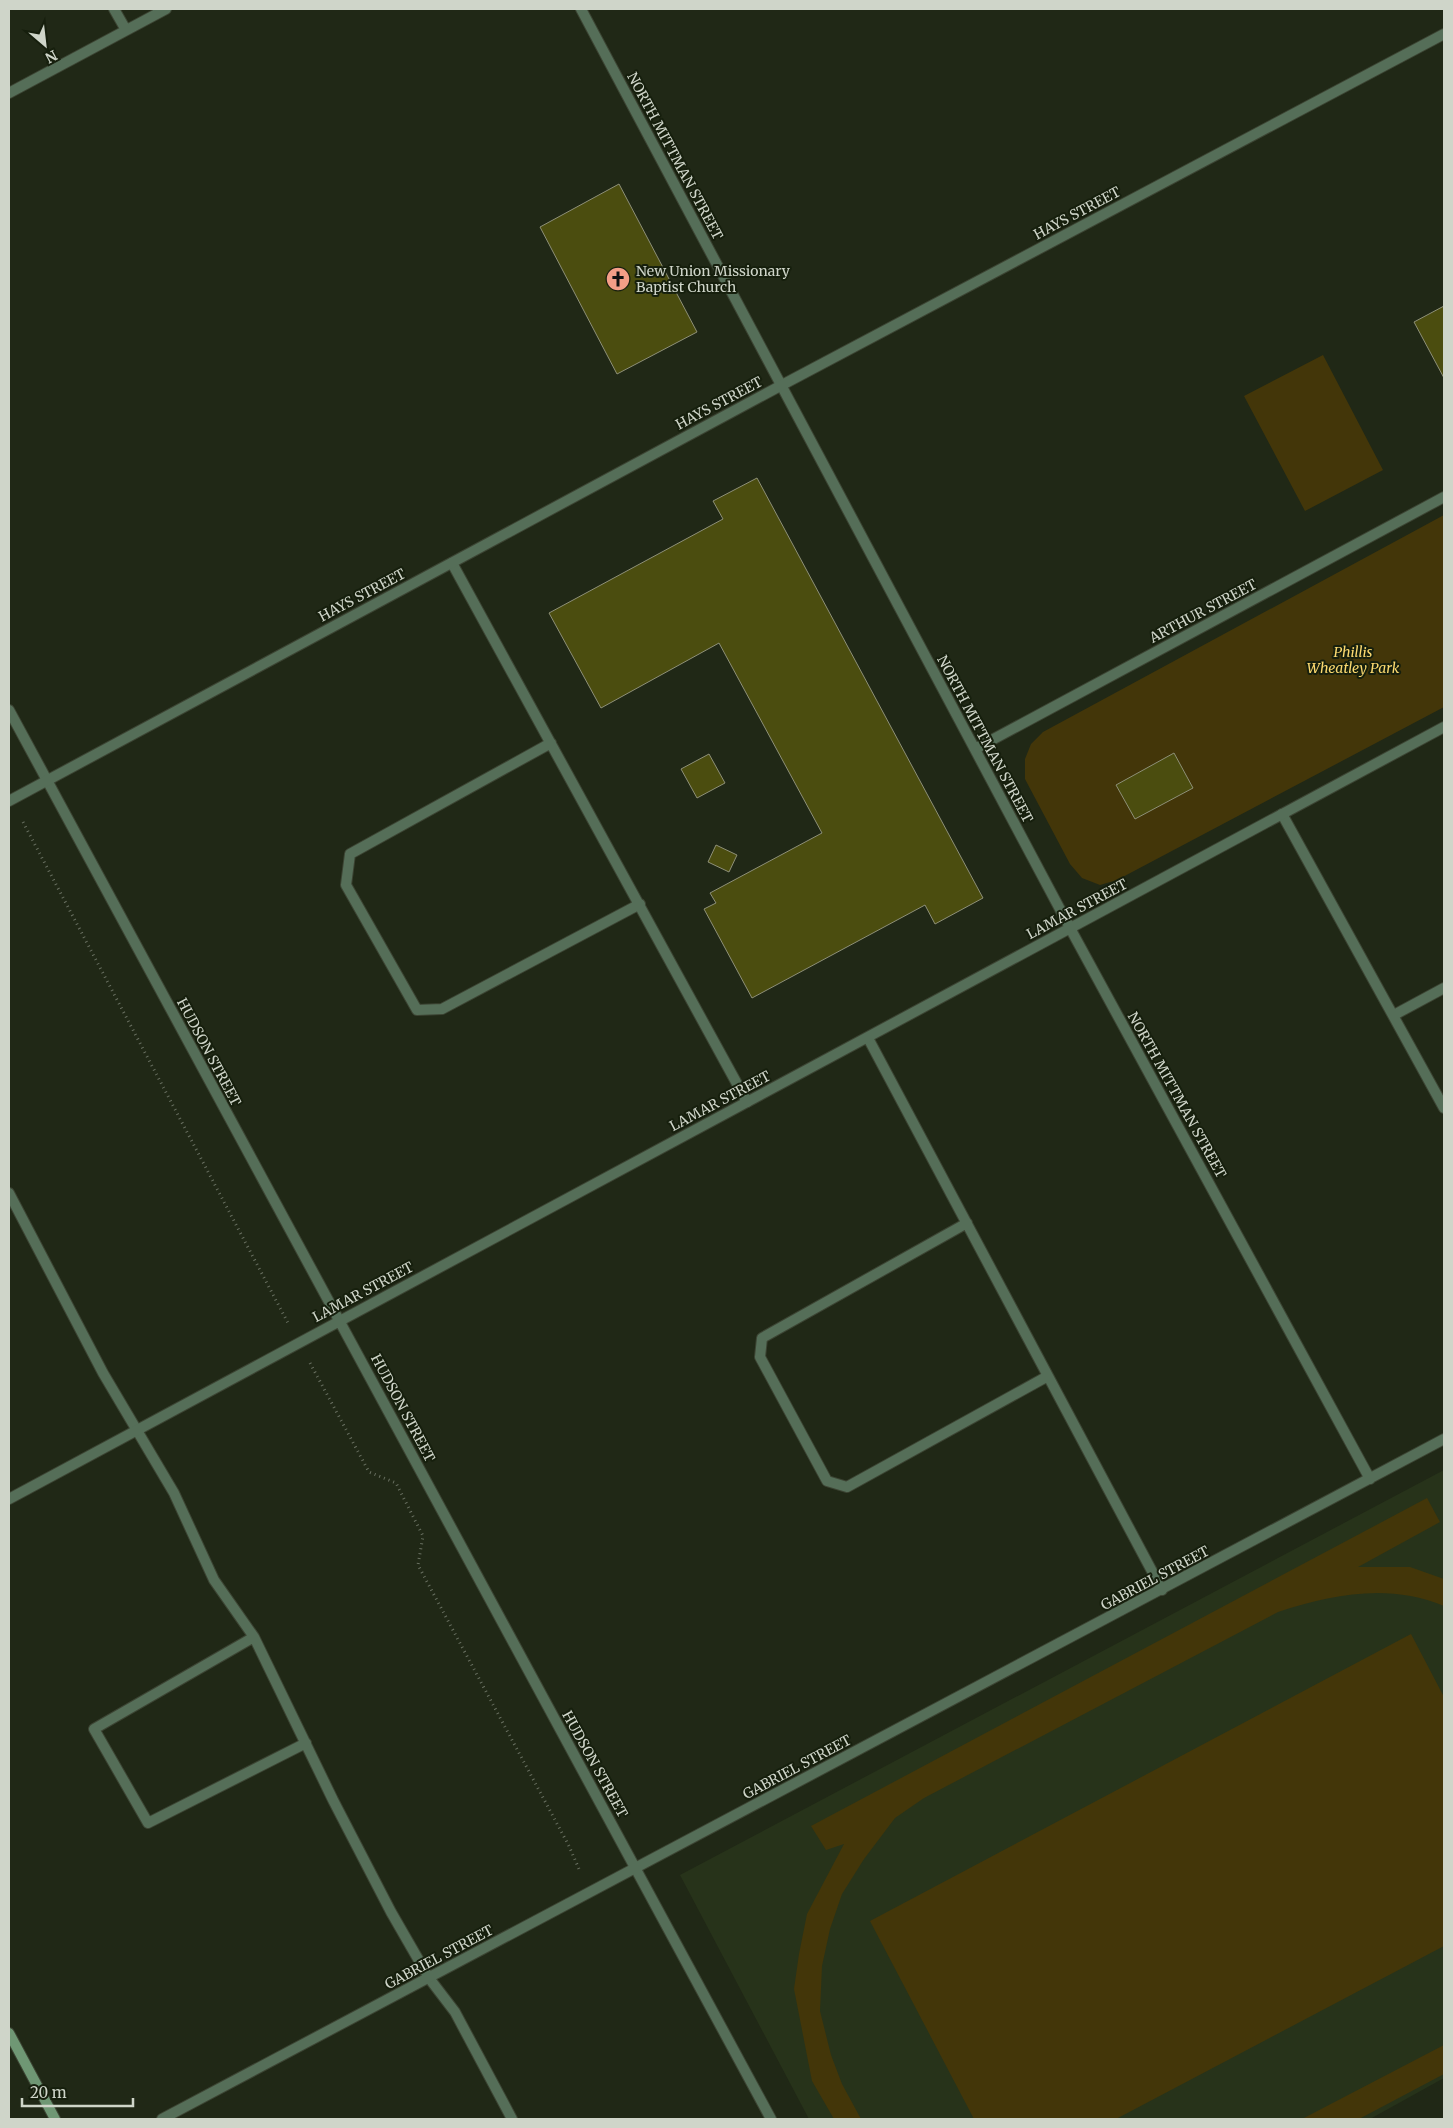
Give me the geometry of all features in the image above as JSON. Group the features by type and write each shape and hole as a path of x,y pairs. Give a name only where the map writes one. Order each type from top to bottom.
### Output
{"main road":[{"path":"9,2033 55,2119"}],"street":[{"path":"114,9 126,30"},
{"path":"9,93 166,9"},
{"name":"NORTH MITTMAN STREET","path":"581,9 1070,928 1370,1480"},
{"name":"HAYS STREET","path":"9,801 782,385 1444,34"},
{"name":"ARTHUR STREET","path":"975,749 1444,498"},
{"path":"452,562 747,1102"},
{"name":"HUDSON STREET","path":"9,710 772,2119"},
{"name":"LAMAR STREET","path":"9,1498 1444,727"},
{"path":"551,743 350,854 346,884 417,1010 442,1009 640,904"},
{"path":"1282,814 1444,1108"},
{"path":"1394,1015 1444,988"},
{"path":"868,1038 1162,1590"},
{"path":"9,1193 103,1373 174,1493 214,1580 254,1637 378,1886 429,1978 455,2012 512,2119"},
{"path":"967,1223 762,1338 760,1357 827,1481 847,1487 1048,1376"},
{"name":"GABRIEL STREET","path":"162,2119 1444,1440"},
{"path":"254,1637 94,1729 148,1823 306,1743"}],"path":[{"path":"25,826 369,1472 396,1483 423,1536 418,1565 568,1846 589,1893"}],"shaded area":[{"path":"1444,1470 1444,2078 1370,2119 809,2119 680,1875"}],"green space":[{"path":"1323,355 1383,470 1305,511 1244,396"},
{"name":"Phillis Wheatley Park","path":"1444,515 1444,707 1117,880 1100,885 1082,878 1070,864 1025,779 1025,759 1031,744 1043,732"},
{"path":"1427,1498 1440,1522 1358,1567 1410,1567 1444,1579 1444,1606 1423,1599 1382,1593 1340,1596 1278,1612 924,1798 895,1818 864,1859 842,1894 830,1929 822,1966 820,2011 831,2055 842,2084 861,2119 834,2119 812,2081 794,1989 807,1914 844,1844 826,1850 811,1826"},
{"path":"1411,1634 1444,1697 1444,1946 1116,2119 974,2119 870,1921"},
{"path":"1444,2045 1444,2074 1359,2119 1302,2119"}],"building":[{"name":"New Union Missionary Baptist Church","path":"619,184 697,332 617,374 540,227"},
{"path":"1444,306 1444,378 1414,322"},
{"path":"757,478 983,898 935,924 925,905 752,998 704,909 716,903 710,893 822,833 719,643 601,708 549,613 723,519 713,501"},
{"path":"1174,753 1193,788 1135,819 1116,785"},
{"path":"709,754 725,783 697,798 681,769"},
{"path":"716,845 737,855 729,872 708,862"}],"place":[{"name":"New Union Missionary Baptist Church","path":"618,279"}]}
